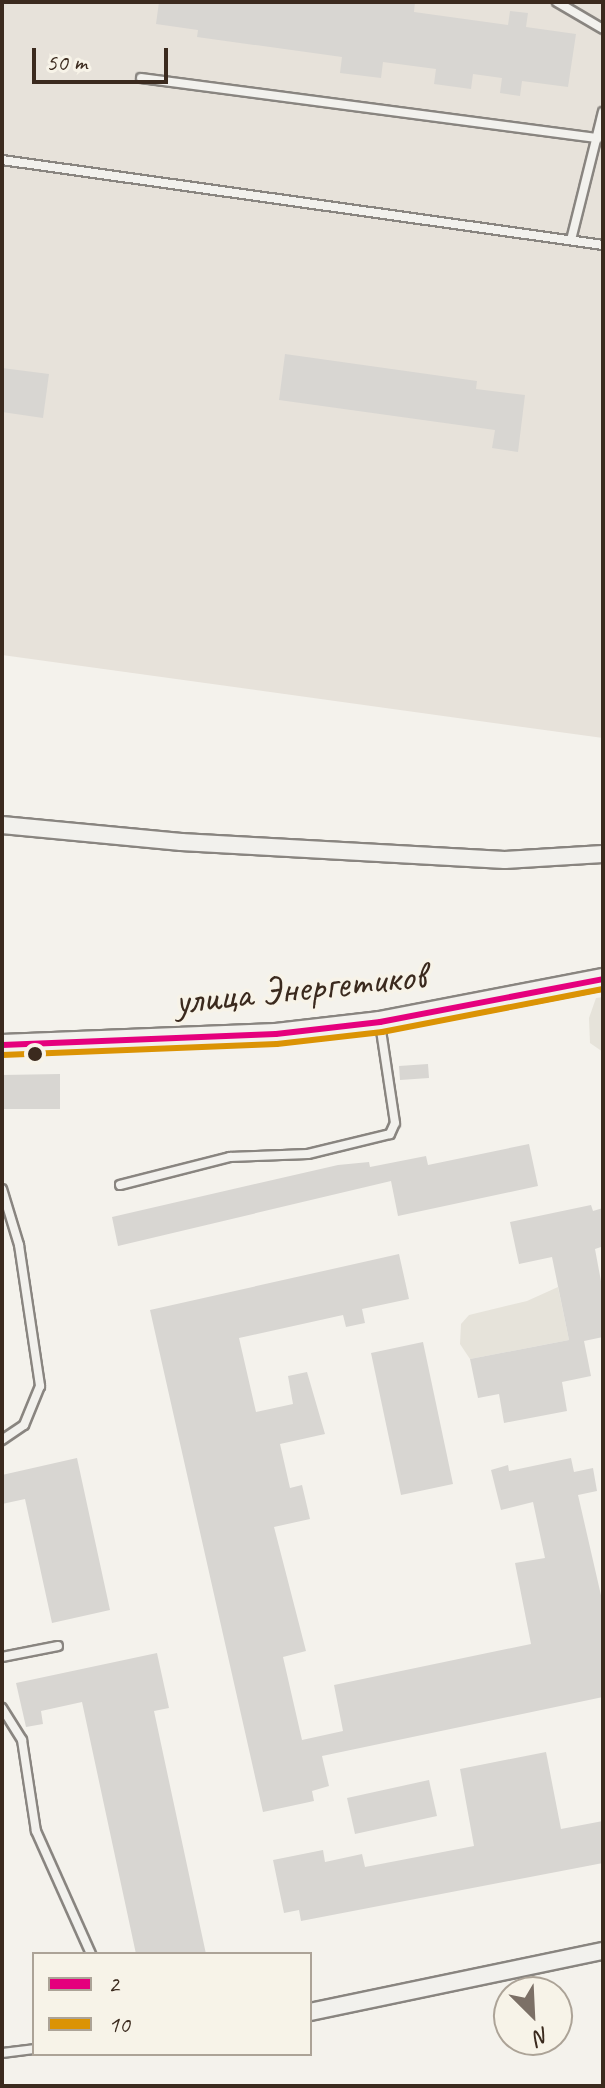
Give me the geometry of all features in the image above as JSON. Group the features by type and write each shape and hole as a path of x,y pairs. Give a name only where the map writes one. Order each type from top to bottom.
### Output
{"street":[{"path":"2,825 181,842 491,859 603,854"},
{"name":"улица Энергетиков","path":"2,1045 276,1034 380,1022 603,979"},
{"path":"312,2012 603,1951"}],"lane":[{"path":"557,2 603,29"},
{"path":"141,78 598,138"},
{"path":"571,240 603,112"},
{"path":"2,160 603,245"},
{"path":"120,1185 230,1157 308,1154 390,1134 395,1123 380,1022"},
{"path":"2,1189 19,1245 40,1386 24,1425 2,1440"},
{"path":"2,1657 58,1646"},
{"path":"2,1708 22,1740 36,1831 90,1952"},
{"path":"2,2053 32,2049"}],"shaded area":[{"path":"2,2 603,2 603,738 2,655"},
{"path":"603,997 603,1052 590,1043 589,1018 596,998"},
{"path":"558,1287 569,1340 470,1359 460,1344 461,1324 469,1315 527,1301"}],"building":[{"path":"159,2 415,2 414,12 508,25 510,11 528,13 526,27 576,34 568,87 522,81 520,96 500,93 502,78 473,74 471,89 434,84 436,69 383,62 381,78 340,73 342,57 197,37 198,30 156,24"},
{"path":"285,354 477,381 476,389 525,395 518,452 492,448 495,430 279,400"},
{"path":"2,368 49,374 43,418 2,412"},
{"path":"428,1064 429,1078 400,1080 399,1066"},
{"path":"60,1074 60,1109 2,1109 2,1075"},
{"path":"529,1144 538,1186 398,1216 391,1181 118,1246 112,1217 338,1165 369,1162 370,1167 426,1156 428,1165"},
{"path":"591,1205 593,1211 603,1208 601,1247 595,1249 603,1292 603,1337 584,1341 591,1376 562,1382 567,1411 504,1423 499,1394 478,1398 470,1359 569,1340 552,1257 519,1264 510,1222"},
{"path":"399,1254 409,1299 362,1309 365,1323 346,1327 343,1315 239,1338 256,1412 293,1404 288,1376 307,1372 325,1434 280,1444 290,1488 302,1485 310,1519 274,1527 306,1651 283,1657 302,1740 343,1731 334,1685 531,1644 515,1563 545,1558 533,1502 501,1510 491,1470 508,1465 509,1471 571,1458 574,1472 593,1468 597,1491 578,1495 603,1604 603,1697 322,1756 329,1786 312,1791 314,1801 263,1812 150,1310"},
{"path":"423,1342 453,1484 401,1495 371,1353"},
{"path":"77,1458 110,1610 52,1623 25,1499 2,1504 2,1475"},
{"path":"157,1653 169,1708 154,1711 206,1952 136,1952 82,1702 41,1711 43,1724 26,1727 16,1683"},
{"path":"546,1752 561,1829 603,1821 603,1863 301,1921 299,1910 284,1913 273,1860 323,1850 325,1862 362,1854 365,1867 474,1846 460,1769"},
{"path":"429,1780 437,1816 355,1834 347,1798"}],"transit line":[{"name":"2","path":"2,1045 276,1034 380,1022 603,979"},
{"name":"10","path":"2,1055 277,1044 382,1032 603,989"}]}
